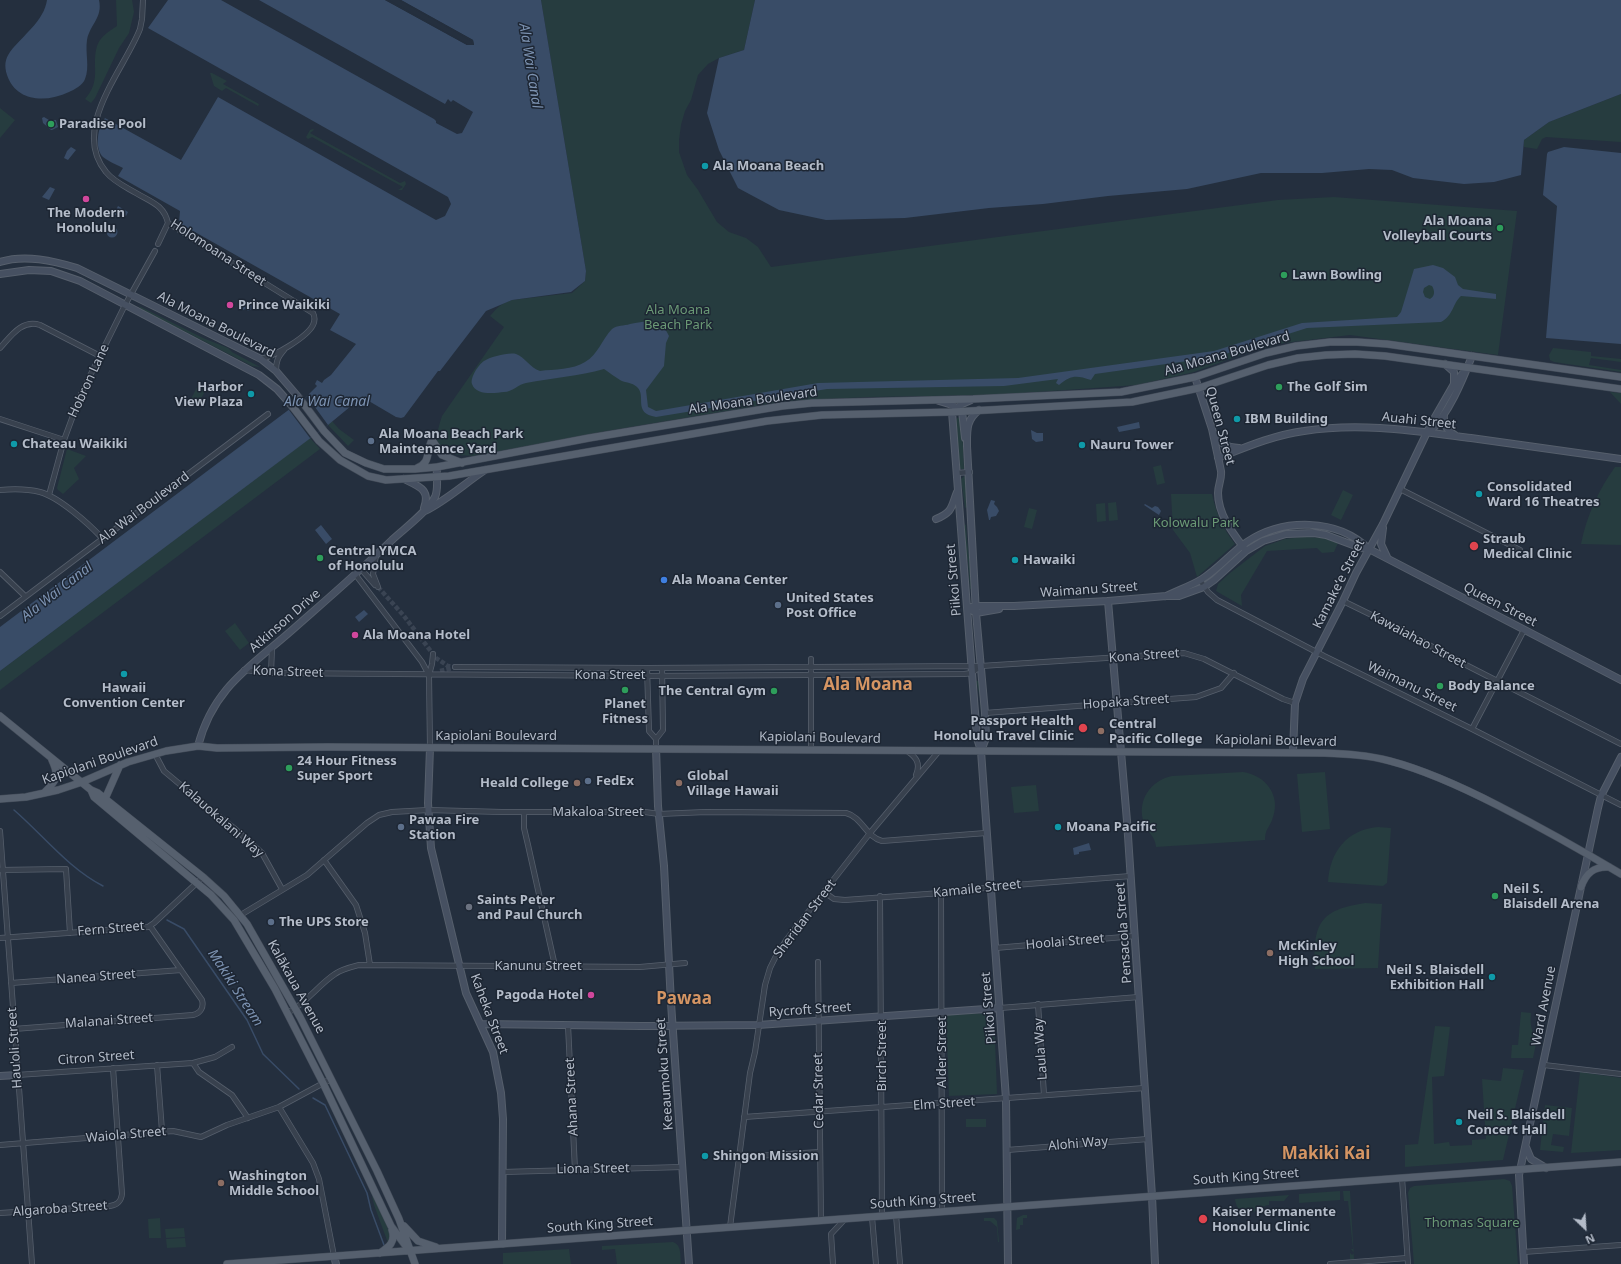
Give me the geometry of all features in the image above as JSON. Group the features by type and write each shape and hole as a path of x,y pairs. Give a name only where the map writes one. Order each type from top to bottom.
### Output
{"main road":[{"name":"Ala Moana Boulevard","path":"300,399 324,431 345,453 366,463 384,469 415,469 462,463 589,438 782,406 812,403 973,399 1121,392 1195,377 1266,353 1296,346 1330,342 1387,344 1621,377"},
{"name":"Ala Moana Boulevard","path":"292,406 319,441 340,460 368,476 386,480 436,477 486,470 767,421 822,415 979,410 1132,402 1199,388 1268,365 1298,358 1326,355 1355,354 1385,356 1621,389"},
{"path":"415,469 424,465 428,459 429,445 432,440 442,455 462,463"},
{"name":"Kalākaua Avenue","path":"0,716 91,790 98,793 203,877 224,896 240,915 269,960 296,1009 399,1219 409,1251 415,1264"},
{"name":"Kapiolani Boulevard","path":"0,799 44,794 82,782 120,765 155,754 198,746 217,748 656,748 906,751 1293,751 1376,758 1419,770 1453,783 1481,797 1588,854 1621,874"},
{"path":"44,794 54,784 56,776 56,769 50,756"},
{"path":"105,799 120,765"},
{"name":"Kalākaua Avenue","path":"91,790 94,797 211,895 234,920 267,974 323,1083 391,1226 409,1251"},
{"path":"1581,887 1587,875 1592,870 1598,867 1610,867"},
{"name":"South King Street","path":"228,1264 1621,1162"},
{"path":"399,1219 418,1241 440,1249"},
{"path":"380,1253 390,1246 393,1241 394,1234 391,1226"}],"street":[{"name":"Holomoana Street","path":"143,0 140,28 104,99 94,127 94,146 100,164 106,173 121,185 159,206 166,214 168,223 312,312 315,319 313,326 306,333 272,356 261,359"},
{"path":"158,244 168,223"},
{"name":"Hobron Lane","path":"49,495 64,440 81,394 125,305 155,251"},
{"name":"Ala Moana Boulevard","path":"0,262 26,258 55,261 77,268 261,359 276,371 300,399"},
{"name":"Ala Moana Boulevard","path":"0,274 29,270 51,271 80,281 259,375 277,389 292,406"},
{"path":"0,348 20,327 33,323 40,325 100,356"},
{"name":"Holomoana Street","path":"276,371 278,357 288,346"},
{"path":"1468,367 1472,356"},
{"path":"1442,363 1454,372 1454,384"},
{"name":"Kamakeʻe Street","path":"1293,751 1295,703 1303,679 1344,601 1351,583 1383,524 1428,433 1430,424 1454,384 1468,367"},
{"name":"Kamakeʻe Street","path":"1428,433 1436,425 1444,412 1464,378 1468,367"},
{"name":"Queen Street","path":"1195,377 1212,429 1221,471 1222,477 1218,491 1220,507 1230,528 1246,551"},
{"path":"934,400 957,410 973,399"},
{"name":"Piikoi Street","path":"957,410 967,446 970,472 976,613 986,738 981,751"},
{"name":"Piikoi Street","path":"957,410 958,490 977,738 981,751 1006,1099 1008,1264"},
{"name":"Piikoi Street","path":"967,446 969,424 972,416 979,410"},
{"path":"1444,412 1445,426 1451,433 1459,437"},
{"name":"Ala Wai Boulevard","path":"0,616 268,414"},
{"path":"0,419 64,440"},
{"name":"Auahi Street","path":"1218,458 1284,435 1320,429 1376,427 1621,459"},
{"path":"1212,429 1219,441 1225,446 1243,449"},
{"name":"Atkinson Drive","path":"198,746 201,734 212,710 231,683 243,670 272,648 422,513 436,494 437,467"},
{"path":"422,513 442,502 468,481 486,470"},
{"path":"957,473 970,472"},
{"path":"404,479 422,489 426,494 426,502 422,513"},
{"path":"1400,489 1520,550"},
{"path":"0,490 34,491 49,495 102,538"},
{"path":"936,519 947,514 952,508 958,490"},
{"name":"Queen Street","path":"1166,596 1200,580 1242,546 1259,535 1272,530 1300,524 1314,525 1348,535 1363,543 1369,549 1621,680"},
{"path":"1383,524 1381,544 1388,559"},
{"name":"Queen Street","path":"1166,596 1179,596 1204,587 1246,551 1263,541 1274,537 1299,532 1326,535 1360,548 1369,549"},
{"path":"361,568 378,587 372,574 376,555"},
{"path":"0,572 25,596"},
{"path":"355,574 422,662 429,675"},
{"name":"Waimanu Street","path":"1200,580 1204,587 1217,600 1621,806"},
{"name":"Waimanu Street","path":"968,608 976,606 1014,606 1166,596"},
{"name":"Pensacola Street","path":"1108,601 1131,876 1152,1196 1155,1264"},
{"name":"Kawaiahao Street","path":"1344,601 1621,744"},
{"name":"Waimanu Street","path":"976,613 1014,606"},
{"path":"968,608 976,613"},
{"path":"1472,729 1524,630"},
{"path":"271,673 272,648"},
{"name":"Kona Street","path":"455,667 662,668 981,666 1184,653 1194,655 1234,673 1282,699 1295,703"},
{"path":"430,748 429,675 433,654"},
{"path":"811,659 811,750"},
{"path":"972,673 981,666"},
{"name":"Keeaumoku Street","path":"648,668 649,731 656,739"},
{"name":"Keeaumoku Street","path":"662,668 663,730 656,739 656,748 659,814 664,866 689,1264"},
{"name":"Kona Street","path":"243,670 271,673 648,676 972,673"},
{"name":"Kona Street","path":"429,675 440,671"},
{"name":"Hopaka Street","path":"985,713 1196,697 1218,690 1234,673"},
{"name":"Kaheka Street","path":"430,748 428,810 431,848 466,993 493,1052 501,1093 504,1119 502,1244"},
{"path":"906,751 913,756 918,763 919,767 915,778"},
{"name":"Sheridan Street","path":"730,1227 744,1117 758,1025 765,985 773,962 787,939 870,833 939,751"},
{"name":"Kalauokalani Way","path":"155,754 164,771 234,828 262,853 282,889"},
{"name":"Ward Avenue","path":"1524,1264 1518,1179 1544,1065 1563,965 1601,796 1621,757"},
{"name":"Makaloa Street","path":"234,920 282,889 307,875 347,839 379,815 401,811 608,811 659,814 706,812 846,813 861,821 870,833 879,840 886,841 986,833"},
{"path":"524,812 524,828 555,966"},
{"name":"Hau'oli Street","path":"0,831 32,1264"},
{"path":"324,860 356,905 365,933 370,965"},
{"path":"2,870 66,869 70,933"},
{"name":"Kamaile Street","path":"824,892 834,898 845,900 1131,876"},
{"name":"Fern Street","path":"0,938 144,928 150,926 203,877"},
{"name":"Alder Street","path":"941,893 942,1212"},
{"name":"Birch Street","path":"880,896 882,1216"},
{"path":"150,926 181,970"},
{"name":"Hoolai Street","path":"995,948 1135,936"},
{"name":"Cedar Street","path":"818,962 821,1221"},
{"name":"Kanunu Street","path":"287,1013 296,1009 335,974 359,965 640,967 685,963"},
{"name":"Nanea Street","path":"11,983 181,970"},
{"name":"Malanai Street","path":"14,1028 198,1014 202,1009 202,1000 181,970"},
{"name":"Rycroft Street","path":"481,1024 673,1026 758,1025 1139,997"},
{"name":"Laula Way","path":"1038,1004 1044,1095"},
{"name":"Ahana Street","path":"568,1025 576,1170"},
{"name":"Citron Street","path":"0,1076 193,1063 215,1057 232,1047"},
{"path":"193,1063 199,1072 232,1095 248,1118"},
{"path":"157,1065 162,1131"},
{"path":"1544,1065 1621,1074"},
{"path":"113,1068 118,1135"},
{"name":"Waiola Street","path":"0,1145 162,1131 177,1131 201,1137 278,1107 331,1079"},
{"name":"Elm Street","path":"744,1117 819,1113 1145,1088"},
{"path":"278,1107 313,1163 319,1179 336,1264"},
{"name":"Algaroba Street","path":"0,1213 110,1206 119,1203 122,1194 118,1135"},
{"name":"Alohi Way","path":"1007,1150 1148,1139"},
{"path":"1526,1147 1531,1159 1546,1168"},
{"path":"739,1157 820,1152"},
{"name":"Liona Street","path":"503,1172 682,1167"},
{"path":"1402,1178 1408,1264"},
{"path":"896,1215 900,1264"},
{"path":"872,1217 876,1264"},
{"path":"833,1264 831,1234 845,1219"},
{"path":"1524,1252 1621,1245"},
{"path":"1330,1264 1407,1258"}],"green space":[{"path":"116,0 132,0 134,12 129,33 119,48 95,98 91,103 85,99 93,86 95,79 95,53 98,43 108,32 117,26"},
{"name":"Ala Moana Beach Park","path":"541,0 755,0 744,50 719,58 708,64 698,75 691,100 685,111 681,125 679,152 687,175 698,190 717,222 729,232 746,238 758,247 771,267 1278,200 1334,197 1517,211 1498,355 1350,335 1284,343 1249,352 1194,372 1137,385 995,395 869,397 786,401 613,430 473,456 446,452 438,444 437,437 442,416 504,327 490,316 500,306 508,301 572,293 585,281 586,271"},
{"path":"210,73 227,81 223,84 259,104 258,106 226,88 222,91 214,86"},
{"path":"1621,94 1621,142 1546,137 1542,139 1537,149 1524,147 1524,140 1549,122"},
{"path":"0,108 15,120 0,138"},
{"path":"310,130 314,130 310,133 400,183 405,181 406,184 402,190 398,190 403,187 312,137 308,139 306,137"},
{"path":"139,306 203,338 228,348 232,352 260,367 252,366 141,309"},
{"path":"1553,348 1591,352 1591,356 1621,359 1621,362 1591,358 1589,365 1621,370 1621,372 1554,362 1550,360 1549,355"},
{"path":"198,385 206,389 198,405 190,401"},
{"path":"1610,392 1621,393 1621,404"},
{"path":"959,417 962,425 964,469 960,469 956,419"},
{"path":"332,421 339,429 354,440 348,446 328,425"},
{"path":"310,438 320,449 0,690 0,671"},
{"path":"67,449 86,456 74,468 79,479 63,494 57,488"},
{"path":"1161,465 1165,483 1157,485 1153,467"},
{"path":"1615,467 1621,467 1621,545 1581,544 1586,523 1594,504 1603,485"},
{"path":"964,476 966,478 967,507 965,508 961,479"},
{"path":"1343,490 1353,495 1341,520 1331,515"},
{"name":"Kolowalu Park","path":"1171,494 1212,494 1220,520 1235,544 1197,577 1190,553 1173,530"},
{"path":"1116,502 1118,520 1109,521 1108,503"},
{"path":"1105,503 1106,521 1097,522 1096,504"},
{"path":"1029,508 1037,510 1032,529 1024,527"},
{"path":"964,524 966,525 972,589 970,589 968,562 965,552"},
{"path":"1303,537 1323,538 1338,543 1334,552 1322,553 1317,548 1267,551 1241,595 1242,606 1216,591 1218,584 1265,546 1285,539"},
{"path":"235,623 249,643 240,650 225,631"},
{"path":"976,681 981,681 983,739 980,698"},
{"path":"1243,772 1258,777 1269,787 1273,794 1275,809 1265,840 1156,847 1153,837 1147,830 1142,815 1144,800 1152,787 1164,778 1172,776"},
{"path":"1325,772 1330,829 1302,832 1297,774"},
{"path":"1036,785 1039,811 1014,813 1011,787"},
{"path":"1378,827 1391,828 1387,883 1383,886 1328,882 1332,861 1342,844 1357,833"},
{"path":"1365,903 1382,904 1378,968 1315,969 1316,941 1318,930 1322,922 1328,915 1338,910"},
{"path":"1521,1012 1531,1013 1531,1027 1537,1039 1533,1058 1511,1058 1512,1045 1518,1045"},
{"path":"994,1013 997,1094 949,1096 946,1015"},
{"path":"1435,1026 1450,1027 1444,1076 1432,1077 1434,1144 1449,1142 1450,1146 1472,1145 1472,1140 1486,1139 1482,1079 1501,1081 1503,1068 1524,1070 1503,1160 1405,1167 1405,1145 1418,1144"},
{"path":"1580,1072 1621,1078 1621,1150 1571,1153"},
{"path":"1545,1105 1572,1108 1569,1136 1553,1134 1551,1145 1564,1147 1563,1152 1540,1150"},
{"path":"966,1119 986,1119 986,1127 966,1127"},
{"name":"Thomas Square","path":"1504,1179 1510,1181 1512,1186 1518,1264 1414,1264 1408,1193 1410,1188 1414,1186"},
{"path":"370,1187 382,1212 390,1235 388,1243 374,1205"},
{"path":"1340,1191 1340,1200 1299,1203 1299,1194"},
{"path":"1343,1191 1350,1191 1354,1252 1351,1249 1353,1249 1348,1201 1344,1201"},
{"path":"1289,1195 1284,1201 1269,1201 1269,1205 1257,1211 1249,1212 1242,1211 1237,1207 1235,1199"},
{"path":"1027,1215 1027,1218 1023,1218 1023,1225 1020,1225 1020,1229 1016,1230 1017,1218"},
{"path":"160,1218 161,1238 149,1238 148,1219"},
{"path":"984,1218 994,1218 997,1221 999,1242 997,1227 990,1221 984,1221"},
{"path":"184,1228 185,1237 166,1238 165,1229"},
{"path":"185,1238 186,1247 167,1248 166,1239"},
{"path":"676,1243 679,1248 681,1264 617,1264 615,1249 602,1250 602,1246"},
{"path":"569,1249 571,1264 503,1264 503,1253"},
{"path":"1350,1253 1352,1255 1354,1253 1354,1259 1350,1259"}],"water":[{"path":"47,0 99,0 100,6 98,16 87,40 87,70 85,79 73,90 60,96 42,99 33,98 17,91 11,84 5,66 10,52 42,15"},
{"name":"Ala Wai Canal","path":"168,0 221,0 434,119 436,123 457,134 462,133 473,112 453,100 451,102 448,99 445,104 259,0 385,0 467,45 474,45 473,40 401,0 541,0 586,271 585,281 571,292 512,300 486,311 440,371 438,371 404,417 396,417 362,397 328,425 0,671 0,627 307,396 317,386 315,384 317,380 322,383 331,375 356,344 330,330 340,314 179,223 180,211 118,176 123,168 103,157 100,153 98,137 100,126 105,118 181,160 218,97 436,220 445,216 451,204 448,197 148,28"},
{"path":"755,0 1621,0 1621,94 1549,122 1524,140 1521,175 1494,182 1464,184 1413,178 1392,170 1369,169 1322,173 1261,173 1187,189 989,208 905,218 826,220 779,210 738,188 719,150 707,113 719,58 744,50"},
{"name":"Paradise Pool","path":"44,117 49,120 56,120 58,127 51,130 43,123 42,118"},
{"path":"71,147 76,150 68,160 64,158 67,151"},
{"path":"1564,147 1621,153 1621,344 1546,338 1557,206 1543,195 1547,154 1548,152"},
{"path":"50,187 55,189 49,200 42,197"},
{"path":"118,206 128,212 126,216 120,213 118,216 114,214"},
{"path":"110,227 114,227 116,228 116,236 110,237 107,234 107,230"},
{"path":"1433,265 1443,268 1455,277 1458,285 1463,289 1496,294 1496,299 1461,296 1456,302 1451,313 1441,322 1307,328 1216,357 1095,374 1091,380 1081,377 1074,377 1067,379 1059,385 1056,383 1058,379 1004,386 827,389 656,417 644,412 641,404 640,391 637,387 633,384 620,380 604,369 526,383 507,392 486,393 477,390 472,384 473,375 484,361 504,354 519,355 533,368 540,371 569,368 580,365 597,351 612,329 618,326 647,321 652,321 662,325 669,336 666,343 664,366 646,390 648,407 656,411 818,383 1018,378 1214,351 1302,323 1397,317 1401,312 1414,269","holes":["1429,285 1432,286 1434,293 1430,299 1425,297 1423,292 1424,288"]},
{"path":"240,300 246,304 251,303 253,306 252,309 248,311 245,309 243,310 242,306 238,305"},
{"path":"1139,422 1140,428 1119,432 1117,427"},
{"path":"1031,430 1037,433 1043,433 1043,441 1036,442 1032,439"},
{"path":"991,500 995,501 994,504 999,511 996,516 991,517 989,520 987,510"},
{"path":"1145,504 1152,508 1155,506 1158,507 1161,511 1159,515 1144,505"},
{"path":"321,525 332,539 326,544 315,530"},
{"path":"364,610 368,614 359,622 355,617"},
{"path":"903,684 913,687 907,690 900,689 899,686"},
{"path":"1089,843 1091,850 1079,852 1079,854 1074,855 1073,848"}],"pier":[{"path":"385,0 389,0 467,44 472,44 471,41 399,0 401,0 473,40 474,45 467,45"},
{"path":"307,396 328,425 310,438 289,410"}],"waterway":[{"name":"Makiki Stream","path":"14,810 67,861 90,879 103,886"},
{"name":"Makiki Stream","path":"167,920 184,929 247,1020 263,1054 299,1089"},
{"name":"Makiki Stream","path":"313,1098 325,1105 367,1193 371,1210 384,1245"}],"tunnel":[{"path":"378,587 404,616 436,658 448,666 455,667"},
{"path":"440,671 453,668"}],"place":[{"name":"Paradise Pool","path":"51,124"},
{"name":"Ala Moana Beach","path":"705,166"},
{"name":"The Modern Honolulu","path":"86,199"},
{"name":"Ala Moana Volleyball Courts","path":"1500,228"},
{"name":"Lawn Bowling","path":"1284,275"},
{"name":"Prince Waikiki","path":"230,305"},
{"name":"The Golf Sim","path":"1279,387"},
{"name":"Harbor View Plaza","path":"251,394"},
{"name":"IBM Building","path":"1237,419"},
{"name":"Ala Moana Beach Park Maintenance Yard","path":"371,441"},
{"name":"Chateau Waikiki","path":"14,444"},
{"name":"Nauru Tower","path":"1082,445"},
{"name":"Consolidated Ward 16 Theatres","path":"1479,494"},
{"name":"Straub Medical Clinic","path":"1474,546"},
{"name":"Central YMCA of Honolulu","path":"320,558"},
{"name":"Hawaiki","path":"1015,560"},
{"name":"Ala Moana Center","path":"664,580"},
{"name":"United States Post Office","path":"778,605"},
{"name":"Ala Moana Hotel","path":"355,635"},
{"name":"Hawaii Convention Center","path":"124,674"},
{"name":"Body Balance","path":"1440,686"},
{"name":"Planet Fitness","path":"625,690"},
{"name":"The Central Gym","path":"774,691"},
{"name":"Passport Health Honolulu Travel Clinic","path":"1083,728"},
{"name":"Central Pacific College","path":"1101,731"},
{"name":"24 Hour Fitness Super Sport","path":"289,768"},
{"name":"FedEx","path":"588,781"},
{"name":"Heald College","path":"577,783"},
{"name":"Global Village Hawaii","path":"679,783"},
{"name":"Pawaa Fire Station","path":"401,827"},
{"name":"Moana Pacific","path":"1058,827"},
{"name":"Neil S. Blaisdell Arena","path":"1495,896"},
{"name":"Saints Peter and Paul Church","path":"469,907"},
{"name":"The UPS Store","path":"271,922"},
{"name":"McKinley High School","path":"1270,953"},
{"name":"Neil S. Blaisdell Exhibition Hall","path":"1492,977"},
{"name":"Pagoda Hotel","path":"591,995"},
{"name":"Neil S. Blaisdell Concert Hall","path":"1459,1122"},
{"name":"Shingon Mission","path":"705,1156"},
{"name":"Washington Middle School","path":"221,1183"},
{"name":"Kaiser Permanente Honolulu Clinic","path":"1203,1219"}],"district":[{"name":"Ala Moana","path":"868,685"},
{"name":"Pawaa","path":"684,999"},
{"name":"Makiki Kai","path":"1326,1154"}]}
